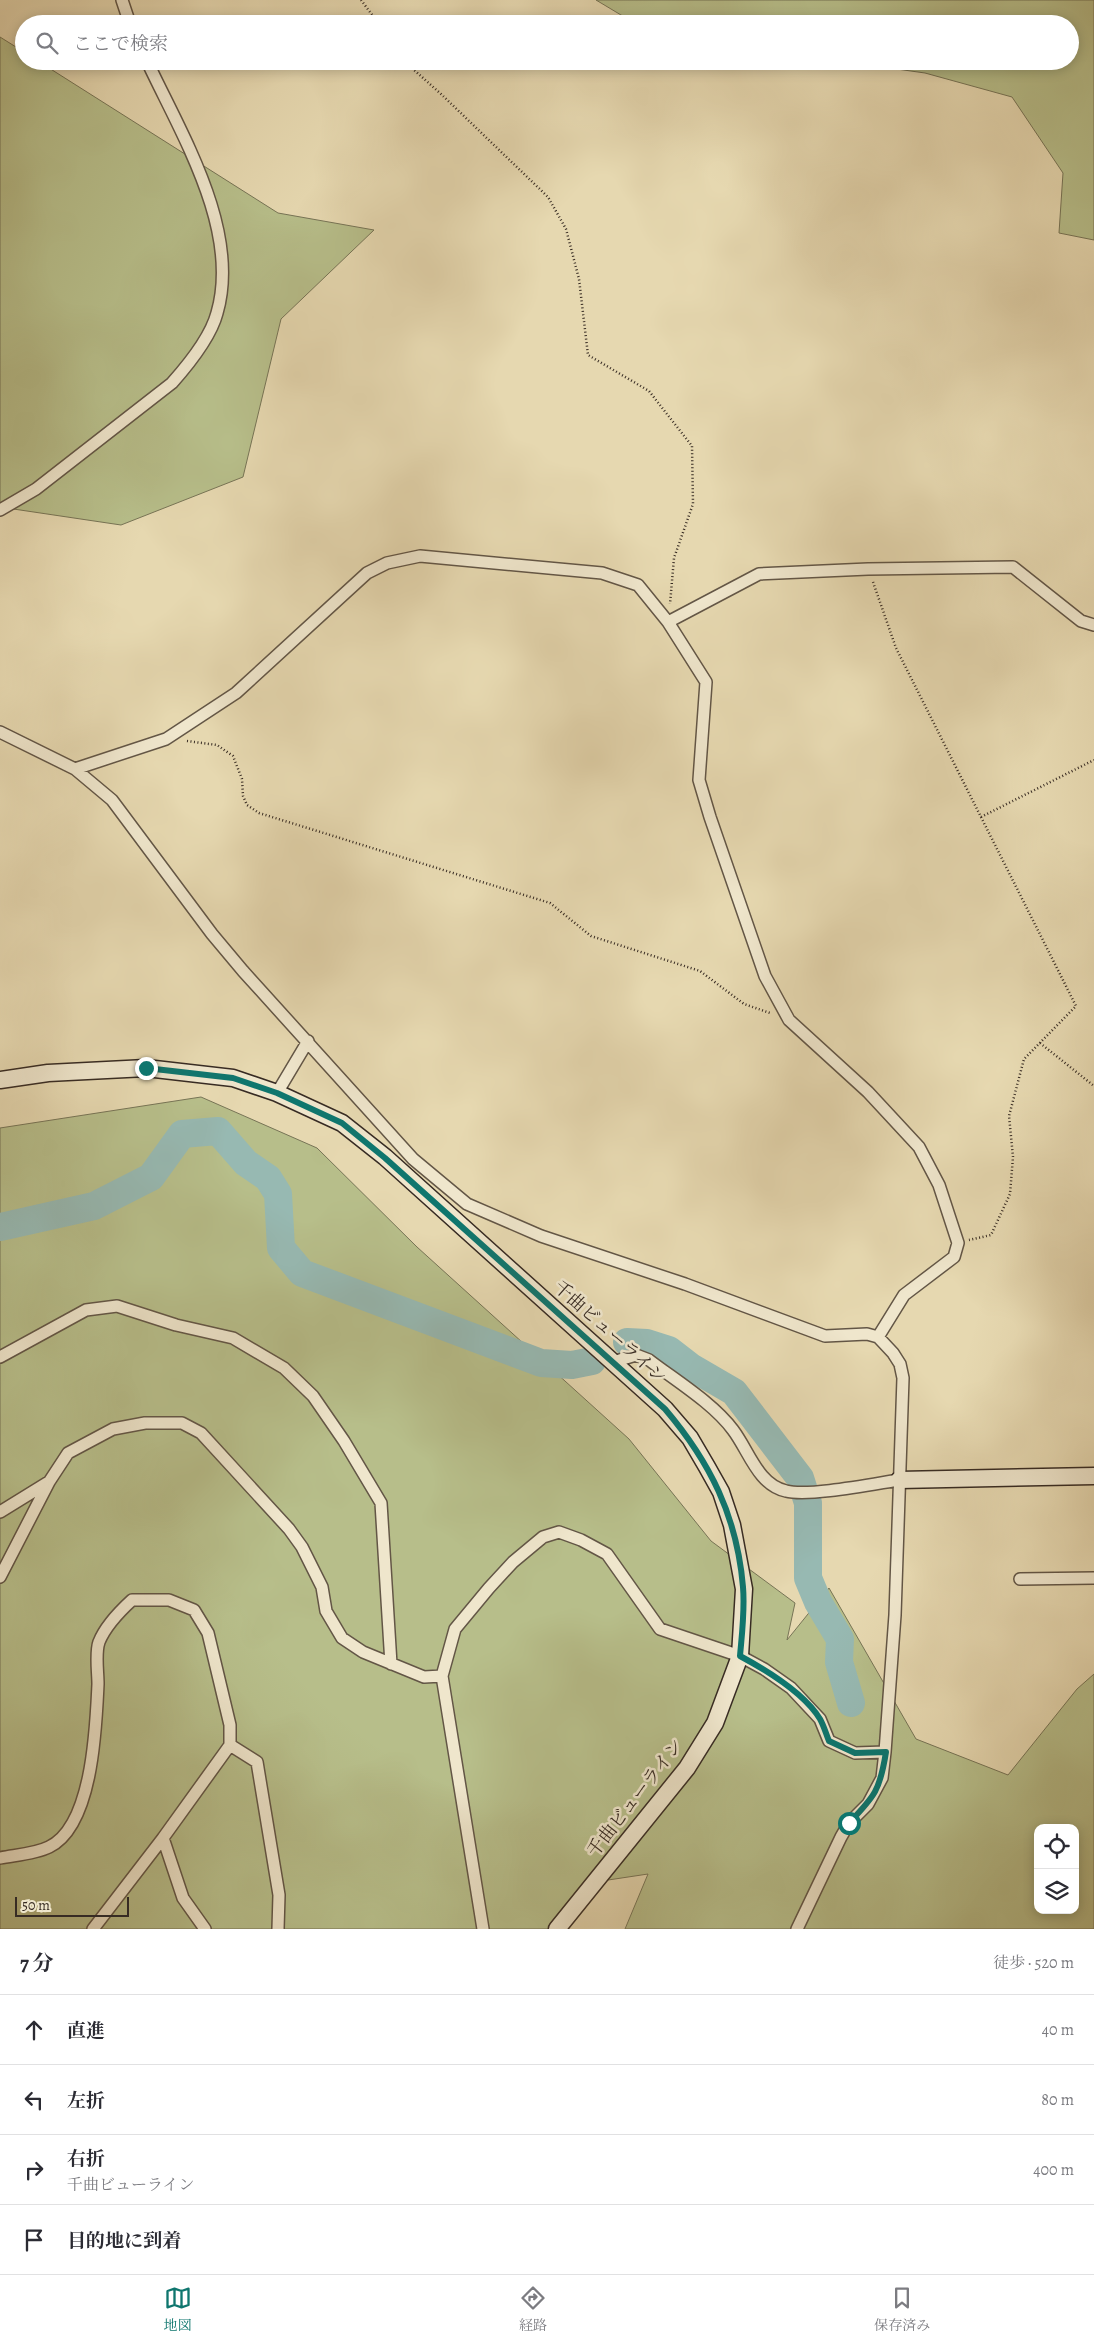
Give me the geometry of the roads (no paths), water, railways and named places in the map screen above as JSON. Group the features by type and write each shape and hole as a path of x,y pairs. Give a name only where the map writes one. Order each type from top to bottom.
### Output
{"street":[{"path":"122,0 127,15"},
{"path":"0,510 36,489 172,383 191,362 217,315 223,288 222,249 216,220 203,183 151,70"},
{"path":"75,769 166,739 236,694 367,573 387,563 420,556 602,573 638,585 668,622 706,682 699,780 765,976 789,1020 868,1092 919,1147 939,1185 958,1243 954,1257 904,1295 878,1336"},
{"path":"668,622 759,574 868,569 1013,567 1081,621 1094,625"},
{"path":"0,732 75,769 112,800 212,934 413,1159 467,1204 541,1236 685,1284 771,1318 825,1336 867,1334 878,1336 893,1353 900,1364 903,1378 895,1615 886,1752 882,1778 868,1804 849,1823 841,1837 797,1929"},
{"path":"277,1093 308,1041"},
{"name":"千曲ビューライン","path":"0,1080 48,1073 146,1068 233,1078 277,1093 342,1123 378,1152 665,1409 690,1438 721,1492 732,1525 744,1589 740,1656 715,1723 687,1768 557,1929"},
{"path":"0,1357 86,1310 116,1306 176,1325 233,1338 284,1368 313,1396 344,1441 382,1503 391,1664"},
{"path":"613,1362 636,1355 649,1360 723,1418 734,1430 768,1484 786,1492 899,1480 1094,1476"},
{"path":"0,1577 49,1482 68,1453 113,1429 145,1423 182,1423 201,1433 289,1529 302,1547 322,1587 326,1611 342,1638 363,1652 424,1677 442,1676"},
{"path":"0,1512 49,1482"},
{"path":"483,1929 442,1676 455,1628 514,1562 543,1537 559,1532 581,1540 607,1554 660,1629 740,1656 764,1669 791,1688 820,1719 829,1741 855,1753 886,1752"},
{"path":"1020,1579 1094,1578"},
{"path":"0,1858 49,1847 64,1834 76,1816 87,1783 96,1741 99,1643 119,1612 132,1600 168,1600 194,1610 208,1633 230,1726 230,1745 163,1838 93,1929"},
{"path":"230,1745 256,1762 280,1895 278,1929"},
{"path":"163,1838 183,1898 205,1929"}],"waterway":[{"path":"0,1227 94,1206 151,1177 182,1134 218,1131 246,1163 268,1178 278,1194 281,1248 302,1273 541,1363 572,1365 592,1361"},
{"path":"627,1342 647,1343 669,1350 691,1367 734,1392 800,1478 808,1503 808,1578 818,1602 840,1639 839,1662 851,1703"}]}
